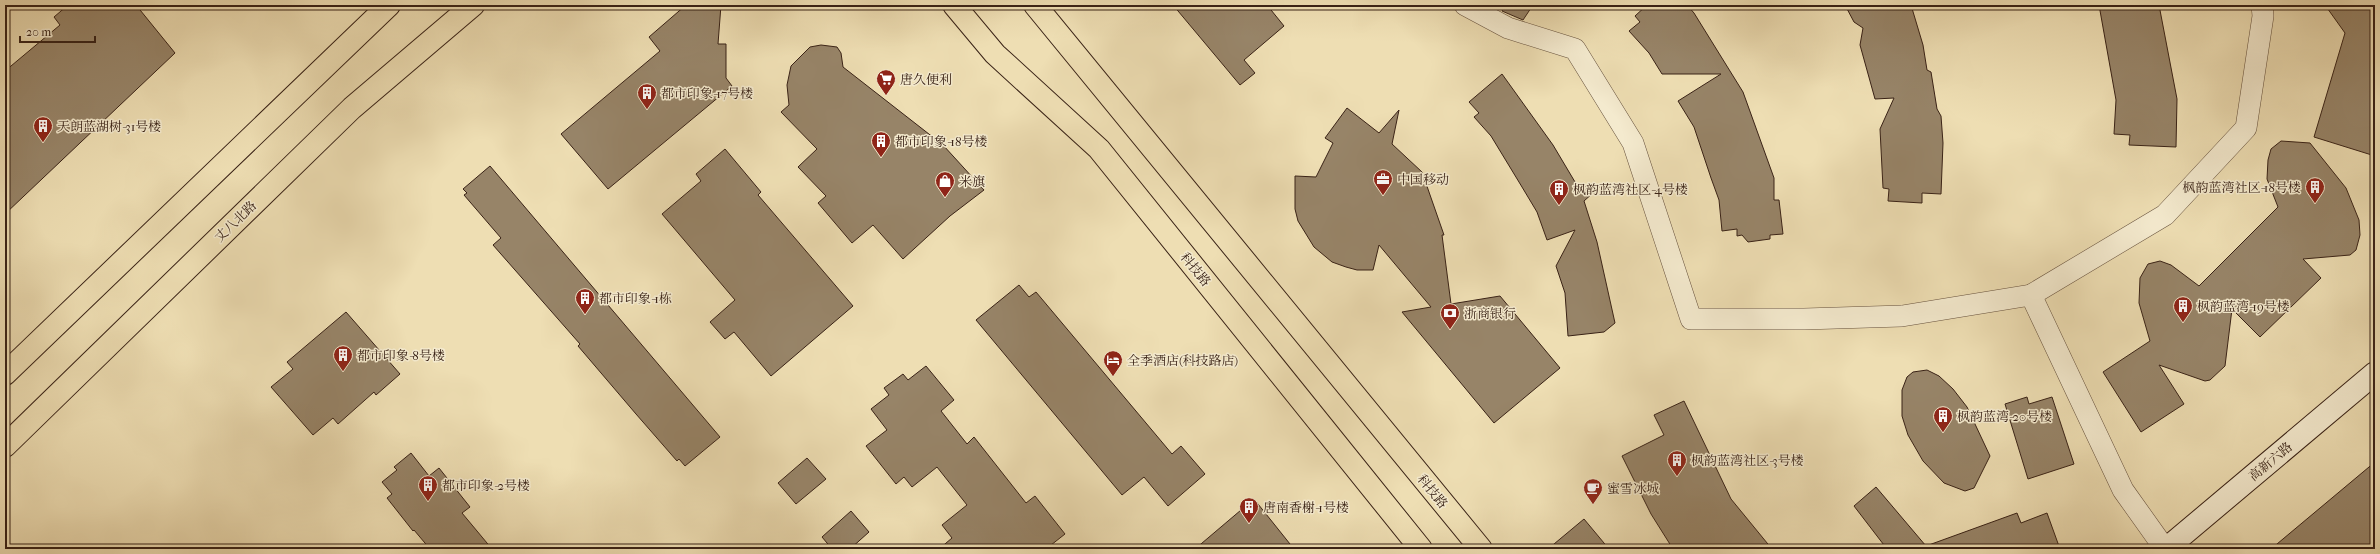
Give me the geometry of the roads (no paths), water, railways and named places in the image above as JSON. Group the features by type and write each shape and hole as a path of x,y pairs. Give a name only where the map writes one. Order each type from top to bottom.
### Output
{"main road":[{"path":"5,374 389,5"},
{"name":"丈八北路","path":"5,446 352,108 473,5"},
{"name":"科技路","path":"954,5 995,54 1099,149 1421,549"},
{"name":"科技路","path":"1035,5 1481,549"}],"street":[{"path":"1465,5 1508,28 1575,49 1633,143 1691,319 1804,319 1902,316 2031,295 2165,215 2246,128 2263,16 2262,5"},
{"path":"2031,295 2123,490 2165,549"},
{"name":"高新六路","path":"2165,549 2375,373"}],"place":[{"name":"唐久便利","path":"886,96"},
{"name":"都市印象-17号楼","path":"647,110"},
{"name":"天朗蓝湖树-31号楼","path":"43,143"},
{"name":"都市印象-18号楼","path":"881,158"},
{"name":"中国移动","path":"1383,196"},
{"name":"米旗","path":"945,198"},
{"name":"枫韵蓝湾社区-18号楼","path":"2315,204"},
{"name":"枫韵蓝湾社区-4号楼","path":"1559,206"},
{"name":"都市印象-1栋","path":"585,315"},
{"name":"枫韵蓝湾-19号楼","path":"2183,323"},
{"name":"浙商银行","path":"1450,330"},
{"name":"都市印象-8号楼","path":"343,372"},
{"name":"全季酒店(科技路店)","path":"1113,377"},
{"name":"枫韵蓝湾-20号楼","path":"1943,433"},
{"name":"枫韵蓝湾社区-3号楼","path":"1677,477"},
{"name":"都市印象-2号楼","path":"428,502"},
{"name":"蜜雪冰城","path":"1593,505"},
{"name":"唐南香榭-1号楼","path":"1249,524"}]}
